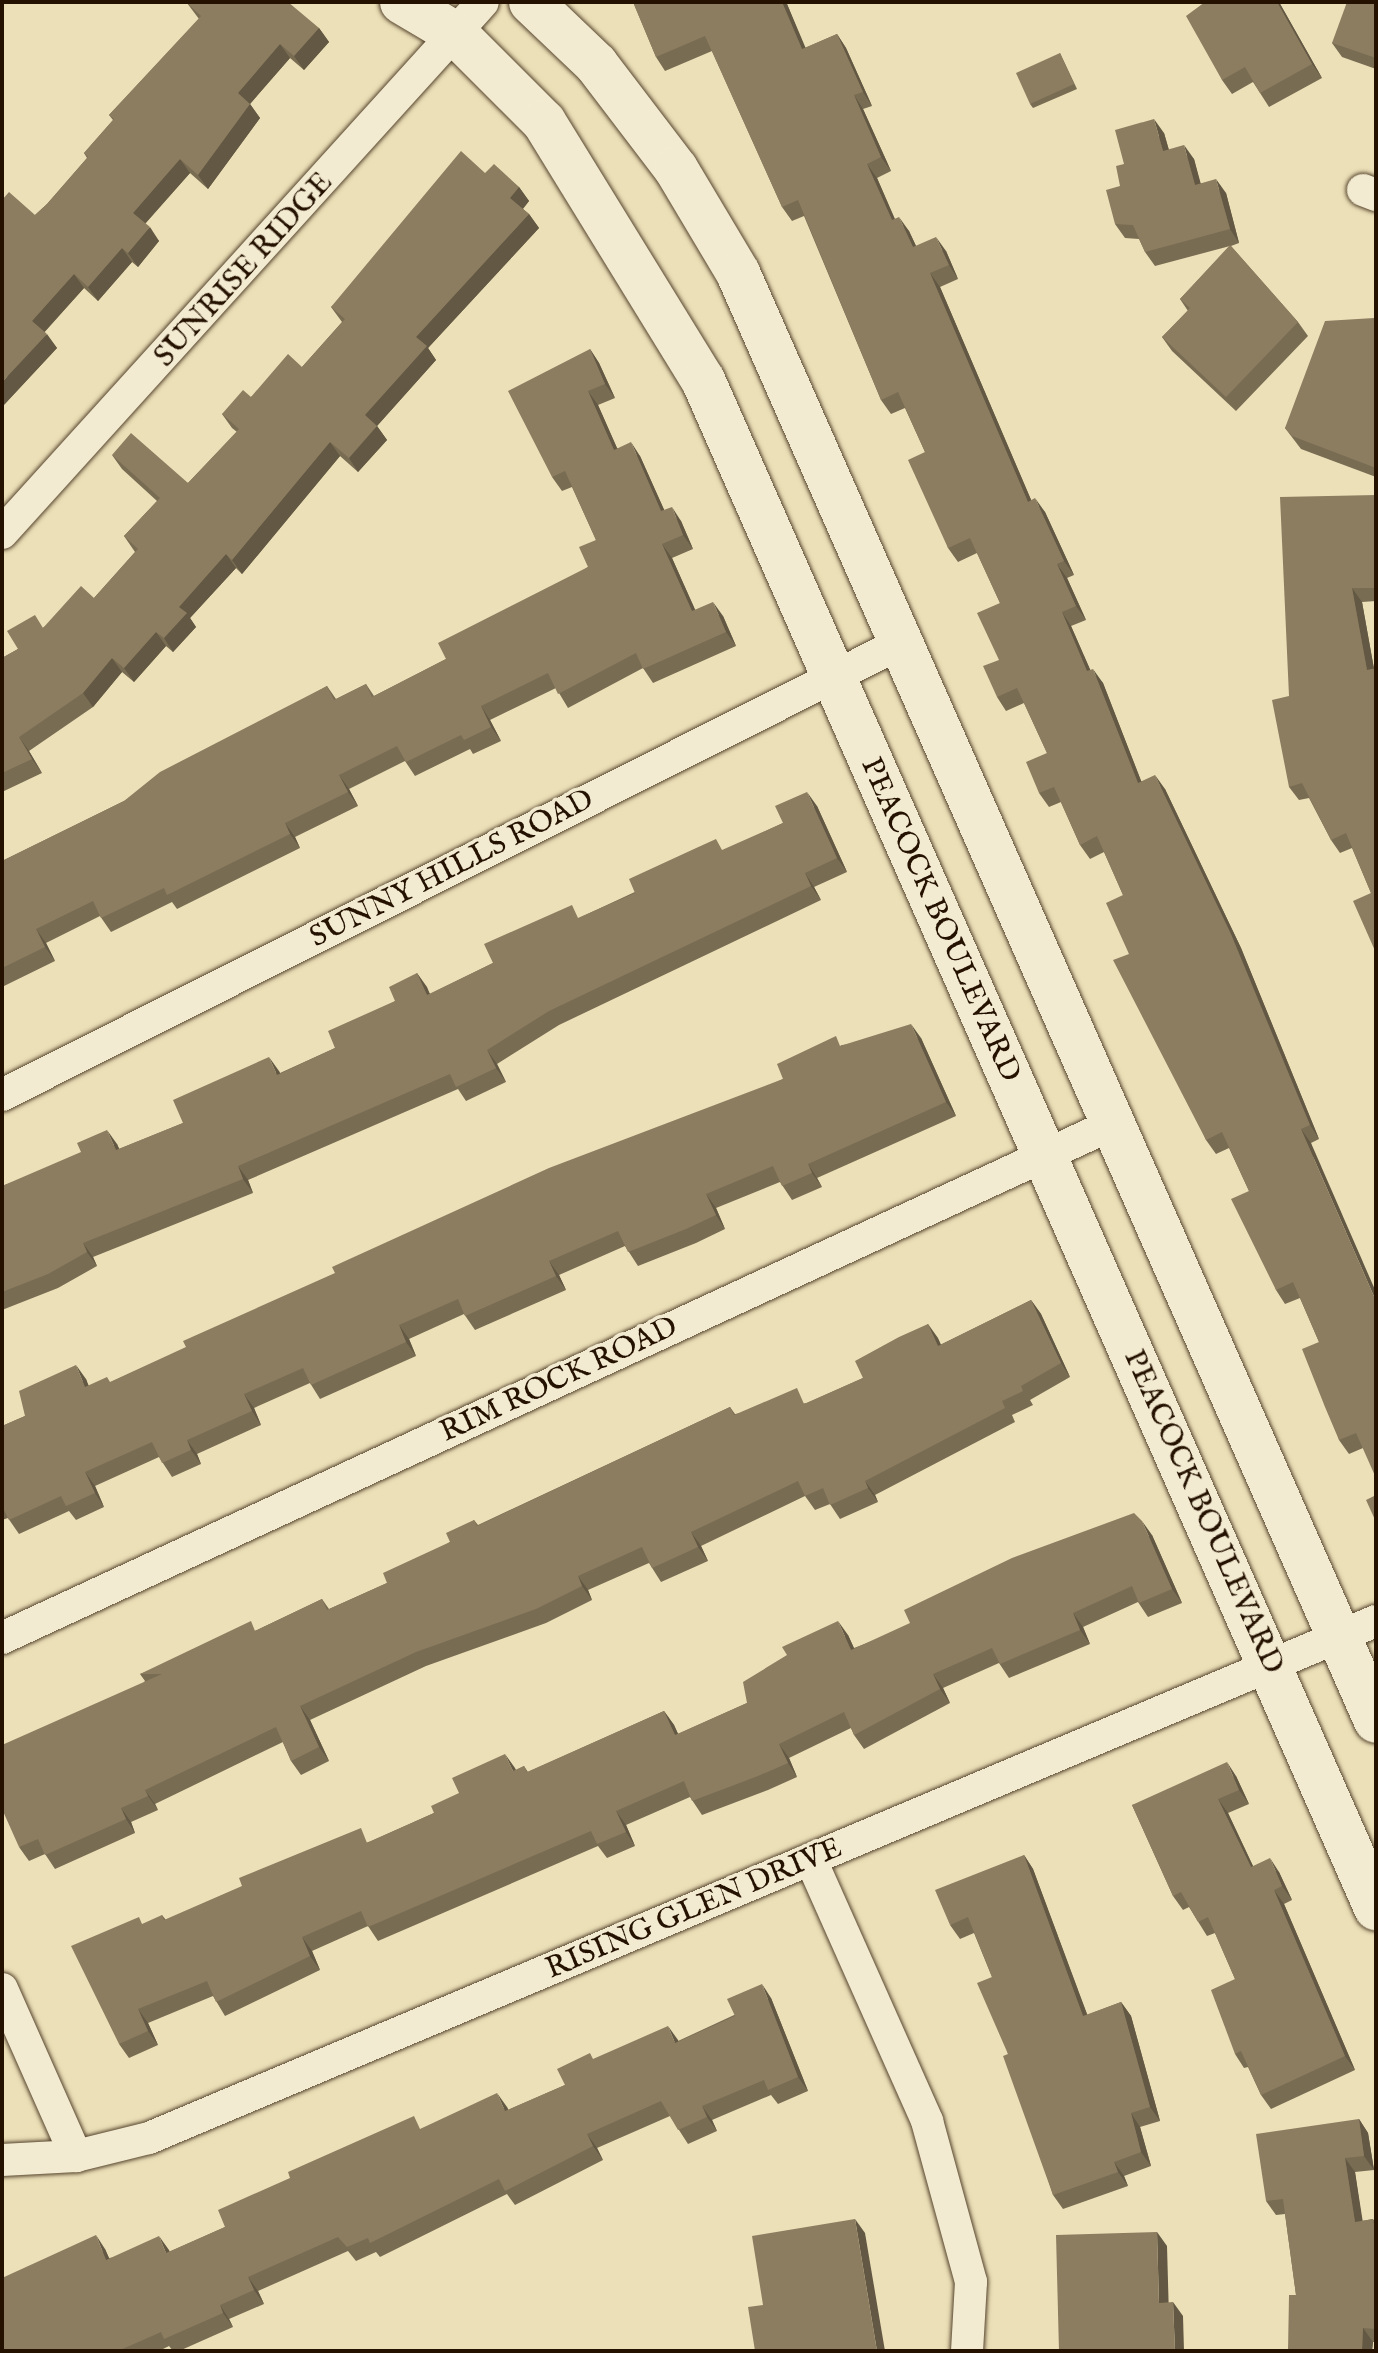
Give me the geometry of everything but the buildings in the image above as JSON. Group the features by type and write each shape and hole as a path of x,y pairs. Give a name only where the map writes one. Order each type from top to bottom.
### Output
{"street":[{"name":"PEACOCK BOULEVARD","path":"402,2 469,18 544,122 703,380 1043,1156 1272,1665 1376,1908"},
{"path":"531,2 632,111 738,273 1115,1123 1358,1629 1376,1721"},
{"name":"SUNRISE RIDGE","path":"2,533 469,18"},
{"name":"SUNNY HILLS ROAD","path":"2,1095 901,643"},
{"name":"RIM ROCK ROAD","path":"2,1638 1115,1123"},
{"name":"RISING GLEN DRIVE","path":"2,2160 76,2156 149,2138 1358,1629"},
{"path":"811,1860 927,2121 971,2282 967,2351"},
{"path":"2,1989 76,2156"}]}
